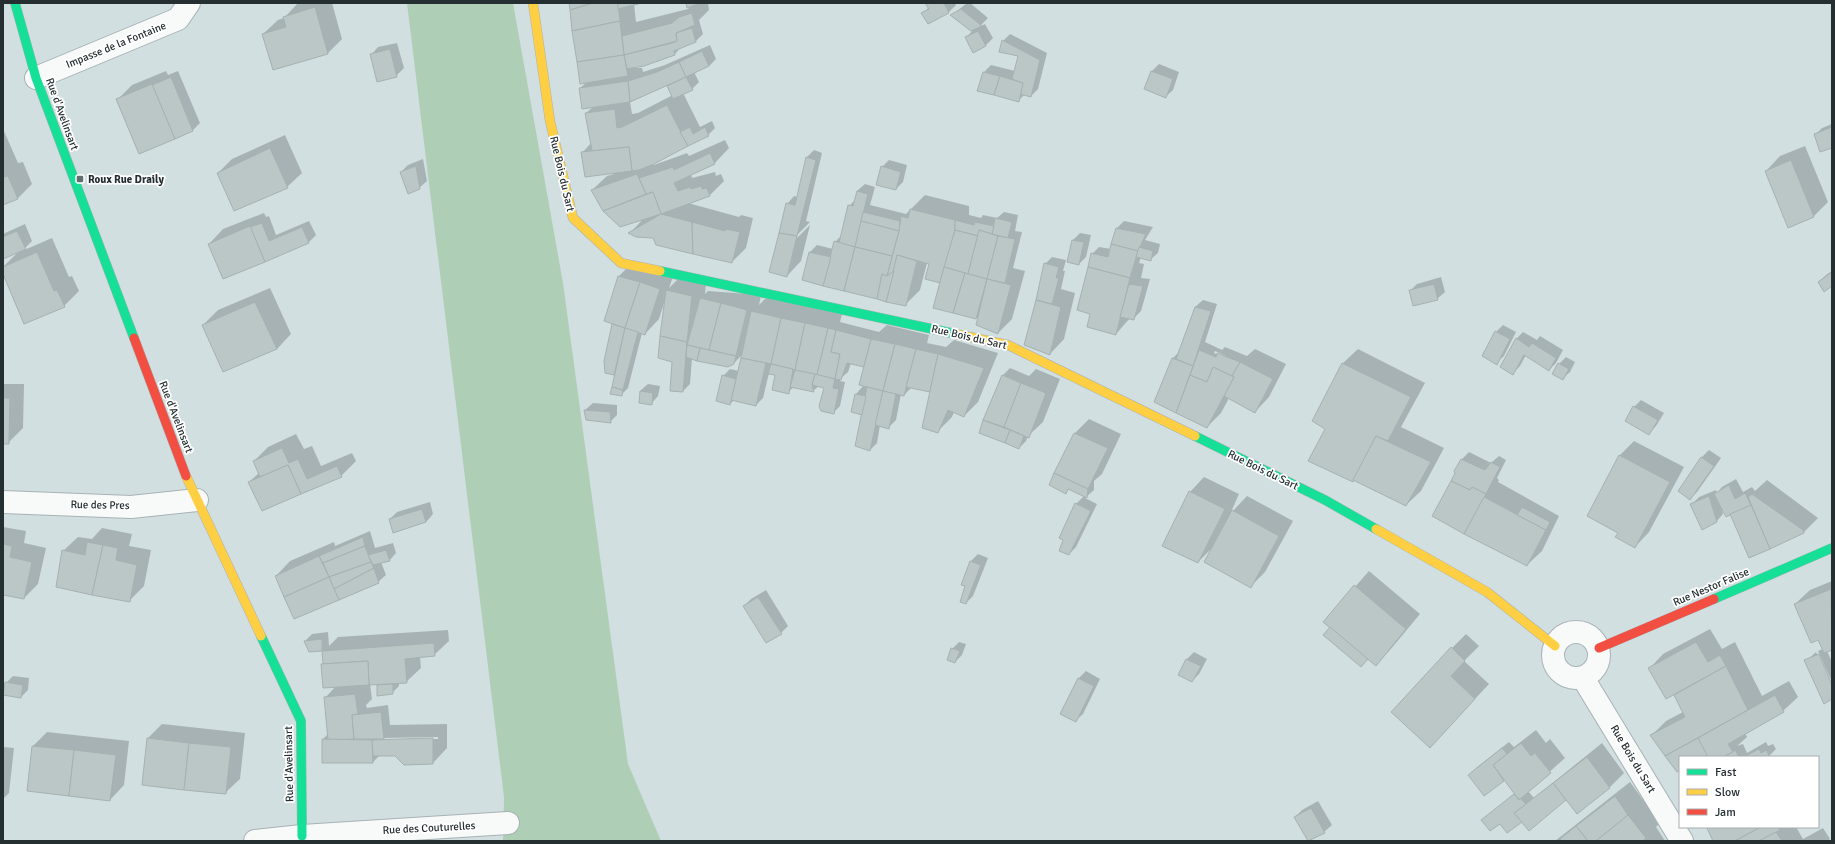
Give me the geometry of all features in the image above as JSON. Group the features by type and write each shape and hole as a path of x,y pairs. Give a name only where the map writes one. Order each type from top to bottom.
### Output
{"street":[{"name":"Rue d'Avelinsart","path":"15,3 36,78 188,484 301,721 302,836"},
{"name":"Impasse de la Fontaine","path":"36,78 178,19 189,3"},
{"name":"Rue Bois du Sart","path":"533,3 550,121 573,218 621,263 1008,345 1325,500 1487,592 1555,646"},
{"name":"Rue des Pres","path":"3,502 131,506 196,500"},
{"name":"Rue Nestor Falise","path":"1599,648 1832,548"},
{"path":"1578,632 1589,635 1599,648 1599,660 1596,668 1583,678 1575,678 1561,672 1556,666 1554,658 1555,646 1559,639 1566,634 1578,632"},
{"name":"Rue Bois du Sart","path":"1583,678 1682,841"},
{"name":"Rue des Couturelles","path":"255,841 302,836 508,823"}],"green space":[{"path":"407,3 513,3 563,283 628,764 661,841 503,841 504,797"}],"building":[{"path":"569,3 593,3 570,10"},
{"path":"593,3 618,3 620,21 572,31 570,10"},
{"path":"618,3 642,3 618,9"},
{"path":"686,3 700,3 687,8"},
{"path":"925,3 944,3 949,13 928,24 921,13 929,9"},
{"path":"315,7 328,54 273,70 262,34 286,27 283,17"},
{"path":"961,9 982,26 971,31 950,15"},
{"path":"692,13 695,25 676,33 677,41 624,55 622,36 672,23 679,17"},
{"path":"620,21 624,55 577,62 572,31"},
{"path":"692,28 696,42 674,51 675,55 644,66 627,69 624,55 672,43 677,41 676,33"},
{"path":"978,31 986,46 973,53 965,37"},
{"path":"1002,40 1040,60 1031,97 1020,94 1023,83 1012,79 1018,56 999,52"},
{"path":"390,49 397,77 377,82 370,54"},
{"path":"702,51 709,66 686,77 679,62"},
{"path":"624,55 628,76 580,84 577,62"},
{"path":"679,62 686,77 630,102 628,81 657,72"},
{"path":"1151,71 1173,79 1166,98 1144,89"},
{"path":"983,72 1000,76 994,95 977,91"},
{"path":"1000,76 1023,83 1019,102 994,95"},
{"path":"171,77 193,131 175,139 152,85"},
{"path":"686,77 693,90 673,99 667,86"},
{"path":"628,81 630,102 582,109 579,88"},
{"path":"152,84 175,139 139,154 116,99"},
{"path":"667,105 688,146 654,164 632,171 629,147 592,151 585,113 615,109 617,128"},
{"path":"690,127 693,134 705,127 709,136 688,146 680,132"},
{"path":"1832,127 1832,148 1820,152 1814,134"},
{"path":"629,147 632,171 585,177 581,152"},
{"path":"270,148 288,188 234,211 217,173"},
{"path":"710,153 715,164 674,183 678,191 690,187 691,189 701,186 702,189 707,188 710,196 661,214 653,192 646,194 639,178 673,167 674,170"},
{"path":"806,157 816,160 797,236 779,233 786,203 795,205"},
{"path":"1791,160 1814,217 1788,228 1765,171"},
{"path":"416,166 420,189 408,194 400,172"},
{"path":"881,166 901,172 896,190 876,185"},
{"path":"637,174 646,194 603,211 591,190"},
{"path":"3,176 8,176 18,199 3,205"},
{"path":"857,191 868,194 855,247 839,243 848,205 853,206"},
{"path":"653,192 661,214 620,227 603,211"},
{"path":"910,209 955,220 955,230 940,283 925,279 929,264 897,255 894,271 887,276 899,231 901,216 908,218"},
{"path":"863,212 900,221 899,231 861,221"},
{"path":"661,214 692,222 693,254 656,245 653,238 636,237 628,233"},
{"path":"995,218 1012,222 1008,238 992,234"},
{"path":"955,220 974,225 975,222 994,226 992,234 979,230 978,236 955,230"},
{"path":"861,221 899,231 892,256 855,247"},
{"path":"692,222 725,231 726,229 740,232 732,263 693,254"},
{"path":"262,223 269,241 302,227 309,243 265,262 250,227"},
{"path":"250,226 265,262 223,279 208,244"},
{"path":"1116,228 1146,234 1138,251 1111,244"},
{"path":"955,230 978,236 968,274 944,267"},
{"path":"979,230 998,236 987,279 968,274"},
{"path":"17,231 26,249 3,259 3,237"},
{"path":"779,233 797,236 787,277 769,272"},
{"path":"998,236 1015,239 1005,283 987,279"},
{"path":"1072,240 1084,242 1079,265 1067,262"},
{"path":"834,241 855,247 844,291 823,286"},
{"path":"1111,244 1138,251 1130,278 1088,267 1091,253 1108,257"},
{"path":"855,247 892,256 887,276 882,274 877,299 844,291"},
{"path":"1139,247 1153,251 1151,261 1136,257"},
{"path":"37,252 54,291 57,290 65,307 24,324 3,274 3,267"},
{"path":"809,252 831,257 823,286 802,280"},
{"path":"897,255 917,261 906,306 886,302"},
{"path":"1044,263 1059,267 1056,278 1059,278 1052,304 1036,300"},
{"path":"944,267 965,273 953,313 933,308"},
{"path":"1088,267 1130,278 1116,335 1087,327 1090,314 1077,310"},
{"path":"894,271 886,302 877,299 882,274 887,276"},
{"path":"1832,272 1832,286 1824,292 1818,282"},
{"path":"965,273 987,279 976,319 953,313"},
{"path":"618,276 640,282 625,328 604,321"},
{"path":"987,279 1011,285 998,334 976,325"},
{"path":"640,282 660,289 645,335 625,328"},
{"path":"1129,284 1143,286 1134,320 1120,317"},
{"path":"1434,284 1438,300 1413,306 1409,290"},
{"path":"666,290 692,296 687,342 660,336"},
{"path":"700,298 721,303 709,350 687,345"},
{"path":"1036,300 1061,307 1050,355 1024,345"},
{"path":"255,302 277,349 223,372 202,325"},
{"path":"721,303 747,310 736,356 709,350"},
{"path":"1195,307 1211,311 1193,366 1176,359"},
{"path":"751,311 781,318 771,364 741,358"},
{"path":"781,318 805,323 795,370 771,364"},
{"path":"805,323 828,328 817,375 795,370"},
{"path":"612,324 625,328 614,375 605,373 604,361"},
{"path":"625,328 638,332 623,390 612,387"},
{"path":"828,328 836,330 831,352 840,354 835,379 817,375"},
{"path":"836,330 871,339 864,367 847,363 841,380 835,379 840,354 831,352"},
{"path":"1495,331 1510,339 1497,365 1482,356"},
{"path":"660,336 687,342 683,392 670,391 672,362 658,358"},
{"path":"1516,338 1529,347 1532,343 1556,358 1549,371 1524,355 1513,375 1500,367"},
{"path":"871,339 895,344 883,391 859,385"},
{"path":"895,344 916,349 904,396 883,391"},
{"path":"687,345 700,348 697,361 686,357"},
{"path":"700,348 736,356 734,364 728,367 697,361"},
{"path":"916,349 938,354 930,392 906,387"},
{"path":"1199,350 1216,357 1217,353 1240,362 1232,376 1213,367 1207,382 1190,375"},
{"path":"938,354 984,368 964,417 948,410 938,433 922,428"},
{"path":"741,358 766,363 756,406 731,400"},
{"path":"1172,358 1193,366 1176,413 1154,402"},
{"path":"1240,362 1273,379 1255,413 1224,396 1234,377 1232,376"},
{"path":"1342,363 1411,397 1388,441 1376,436 1353,482 1308,461 1325,429 1312,421"},
{"path":"1558,363 1569,369 1563,380 1552,374"},
{"path":"771,364 793,369 789,394 772,390 775,375 768,374"},
{"path":"1213,367 1234,377 1207,428 1176,413 1190,375 1207,382"},
{"path":"795,370 815,374 812,385 814,392 790,387"},
{"path":"815,374 835,379 833,388 839,389 834,414 821,411 819,406 824,388 812,385"},
{"path":"722,375 736,379 730,405 716,401"},
{"path":"1002,375 1021,383 1004,427 983,420"},
{"path":"1021,383 1046,393 1029,438 1004,427"},
{"path":"612,387 623,390 622,396 610,394"},
{"path":"867,387 883,391 870,451 855,446"},
{"path":"640,391 653,393 652,405 639,403"},
{"path":"883,391 896,394 889,429 875,425"},
{"path":"855,394 866,396 862,415 851,412"},
{"path":"3,398 10,398 9,444 3,444"},
{"path":"1633,406 1658,420 1649,435 1625,421"},
{"path":"584,410 610,412 611,423 586,420"},
{"path":"983,420 1010,430 1005,443 979,433"},
{"path":"1010,430 1024,436 1019,449 1005,443"},
{"path":"1074,433 1108,448 1088,489 1054,473"},
{"path":"1376,436 1431,462 1406,506 1353,480"},
{"path":"282,448 289,463 298,459 307,479 337,466 342,477 301,494 288,465 260,477 253,461"},
{"path":"1619,455 1670,482 1635,548 1615,537 1618,533 1587,516"},
{"path":"1701,457 1714,466 1690,500 1678,491"},
{"path":"1461,459 1485,470 1491,462 1500,467 1486,494 1472,487 1470,490 1451,481 1455,473 1454,471"},
{"path":"288,465 301,494 262,511 248,482"},
{"path":"1054,473 1088,489 1087,498 1068,489 1066,494 1049,485"},
{"path":"1451,481 1470,490 1472,487 1486,494 1464,534 1432,516"},
{"path":"1729,485 1735,499 1745,493 1751,505 1726,517 1714,494"},
{"path":"1189,491 1225,509 1198,563 1162,546"},
{"path":"1752,494 1803,530 1804,533 1770,549 1748,497"},
{"path":"1709,496 1717,522 1702,530 1690,504"},
{"path":"1484,497 1546,530 1527,566 1464,534"},
{"path":"1075,503 1091,511 1069,555 1059,551 1063,540 1059,538"},
{"path":"1751,505 1770,549 1749,558 1730,514"},
{"path":"1522,507 1550,522 1546,530 1517,515"},
{"path":"422,509 426,522 393,533 389,519"},
{"path":"1232,510 1279,536 1251,588 1204,562"},
{"path":"363,537 365,546 323,563 319,556"},
{"path":"87,542 103,545 92,595 56,587 62,550 85,555"},
{"path":"3,544 12,546 10,557 32,562 24,599 3,595"},
{"path":"103,545 118,548 116,560 137,565 130,602 92,595"},
{"path":"365,546 371,562 329,577 323,563"},
{"path":"386,550 390,561 373,565 368,555"},
{"path":"319,556 329,577 284,597 275,576"},
{"path":"970,561 981,565 966,604 960,602 965,586 961,585"},
{"path":"371,562 374,568 334,589 329,577"},
{"path":"374,568 379,583 339,600 334,589"},
{"path":"329,577 339,600 294,619 284,597"},
{"path":"1354,585 1406,629 1376,666 1323,622"},
{"path":"1831,589 1832,650 1824,653 1818,640 1811,643 1794,604"},
{"path":"758,597 782,634 766,643 743,606"},
{"path":"1330,627 1368,659 1361,667 1323,635"},
{"path":"322,639 322,651 309,652 304,641"},
{"path":"1696,642 1708,662 1720,655 1726,666 1666,699 1648,668"},
{"path":"434,643 435,656 405,659 407,683 369,685 368,661 323,664 322,651"},
{"path":"1451,647 1465,661 1451,676 1475,699 1430,748 1391,712"},
{"path":"951,648 960,651 955,663 947,660"},
{"path":"1819,654 1832,685 1832,699 1824,704 1804,660"},
{"path":"1186,659 1201,666 1192,682 1178,675"},
{"path":"368,661 369,685 323,688 321,664"},
{"path":"1726,666 1748,710 1665,756 1650,735 1685,717 1674,695"},
{"path":"1078,678 1094,686 1076,722 1060,714"},
{"path":"5,682 23,685 21,698 3,695"},
{"path":"393,684 393,694 377,696 377,685"},
{"path":"355,694 358,714 352,715 354,739 328,740 324,697"},
{"path":"1775,695 1784,712 1728,744 1733,752 1725,756 1707,756 1698,738"},
{"path":"381,712 384,739 354,739 352,715"},
{"path":"147,738 189,743 184,790 142,785"},
{"path":"433,738 433,764 404,765 395,756 373,756 372,740"},
{"path":"1698,738 1707,755 1679,756 1679,771 1677,772 1665,756"},
{"path":"322,739 372,740 373,763 322,763"},
{"path":"189,743 231,747 226,794 184,790"},
{"path":"1521,743 1531,756 1535,753 1551,773 1519,800 1493,765"},
{"path":"32,746 74,750 69,796 27,791"},
{"path":"1502,748 1507,754 1493,765 1504,781 1484,796 1468,775"},
{"path":"1759,749 1761,753 1766,750 1769,756 1746,756"},
{"path":"74,750 116,755 110,801 69,796"},
{"path":"1735,750 1738,756 1725,756"},
{"path":"1587,757 1610,788 1577,814 1553,783"},
{"path":"1553,783 1566,800 1529,831 1514,813"},
{"path":"1514,794 1519,800 1520,798 1526,804 1514,813 1522,822 1507,833 1500,824 1490,831 1481,820"},
{"path":"1615,796 1628,815 1596,841 1588,841 1576,826"},
{"path":"1311,808 1325,833 1308,841 1294,817"},
{"path":"1628,815 1646,838 1643,841 1596,841"},
{"path":"1576,826 1588,841 1561,841 1560,839"},
{"path":"1707,828 1759,828 1735,841 1713,841"},
{"path":"1759,828 1779,828 1780,830 1759,841 1735,841"},
{"path":"1776,832 1782,841 1759,841"}],"traffic: fast":[{"path":"15,3 36,78 134,338"},
{"path":"660,271 956,334"},
{"path":"1195,436 1325,500 1376,529"},
{"path":"1714,599 1832,548"},
{"path":"261,636 301,721 302,836"}],"traffic: slow":[{"path":"533,3 550,121 573,218 621,263 660,271"},
{"path":"956,334 1008,345 1195,436"},
{"path":"186,476 261,636"},
{"path":"1376,529 1487,592 1555,646"}],"traffic: jam":[{"path":"134,338 186,476"},
{"path":"1599,648 1714,599"}],"place":[{"name":"Roux Rue Draily","path":"80,179"}]}
